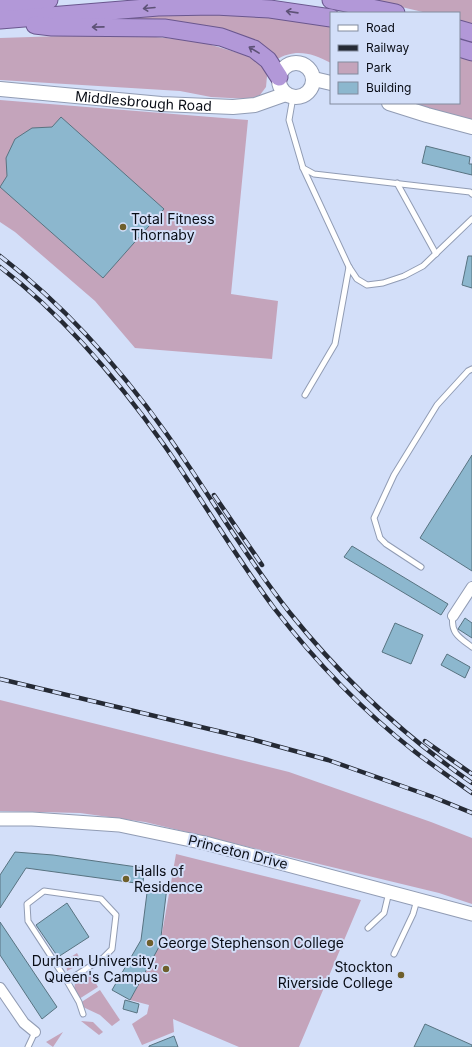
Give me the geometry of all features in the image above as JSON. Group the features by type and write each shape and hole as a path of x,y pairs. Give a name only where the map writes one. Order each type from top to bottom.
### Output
{"highway":[{"path":"3,10 48,0"},
{"path":"331,0 391,12"},
{"path":"3,10 215,6 270,9 330,18"},
{"path":"3,10 52,27 164,28 221,37 254,49 268,60 279,77"},
{"path":"460,30 472,33"},
{"path":"460,48 472,52"}],"main road":[{"path":"289,95 280,86 279,77 281,71 289,64 300,62 310,68 314,79 330,83"},
{"name":"Middlesbrough Road","path":"0,89 161,104 234,107 255,105 289,95 298,97 308,93 314,79"},
{"path":"392,104 472,127"}],"street":[{"path":"453,616 472,587"},
{"name":"Princeton Drive","path":"0,819 32,819 119,825 205,843 472,914"},
{"path":"0,988 24,1023 35,1032"}],"lane":[{"path":"289,95 289,120 302,168 349,267 357,279 367,285 383,283 404,276 424,266 472,219"},
{"path":"302,168 314,174 470,192 472,194"},
{"path":"397,183 436,254"},
{"path":"305,394 335,344 349,267"},
{"path":"421,567 386,544 380,538 374,518 394,475 436,405 468,371 472,369"},
{"path":"453,616 452,627 454,632 472,647"},
{"path":"68,981 103,958 112,949 116,915 101,899 44,890 27,904 28,921 68,981 84,1014"},
{"path":"368,928 384,913 389,891"},
{"path":"394,954 413,914 417,899"},
{"path":"28,1047 35,1032"}],"green space":[{"path":"372,0 472,0 472,27 460,22 460,12 423,12"},
{"path":"214,12 267,16 330,24 330,63 304,53 290,54 276,60 131,21 131,16"},
{"path":"124,34 198,41 252,57 264,68 267,76 266,87 260,95 249,99 211,97 180,91 0,80 0,38"},
{"path":"460,55 472,59 472,122 411,104 460,104"},
{"name":"Total Fitness Thornaby","path":"0,100 248,120 231,294 278,301 272,359 135,348 95,301 15,232 0,222"},
{"path":"0,700 289,772 472,838 472,904 439,893 145,822 80,813 0,811"},
{"path":"176,854 361,900 299,1047 239,1047 173,1019 174,1032 142,1045 132,1024 147,1014 149,1005 130,1000 160,945"},
{"path":"77,953 82,963 67,971 66,960"},
{"path":"89,972 98,987 79,999 74,990 75,983 81,976"},
{"path":"100,990 120,1020 112,1026 100,1015 83,1007 80,1003"},
{"path":"81,1021 93,1022 103,1032 99,1035"},
{"path":"63,1032 53,1047 46,1042"}],"building":[{"path":"61,117 164,209 103,278 0,187 7,176 6,158 15,139 32,128 52,127"},
{"path":"426,146 470,157 469,164 472,164 472,175 422,163"},
{"path":"468,256 472,256 472,288 462,285"},
{"path":"472,455 472,571 420,538"},
{"path":"352,546 448,604 441,615 344,557"},
{"path":"465,618 472,623 472,638 458,629"},
{"path":"395,623 423,635 411,664 382,652"},
{"path":"447,654 470,667 465,678 441,665"},
{"name":"Halls of Residence","path":"15,852 53,855 144,868 143,884 26,868 0,908 0,875"},
{"name":"George Stephenson College","path":"148,885 167,887 160,945 130,1000 112,990 141,940"},
{"path":"67,903 89,937 58,957 36,925"},
{"path":"0,922 57,1007 42,1019 0,955"},
{"path":"125,1000 139,1004 137,1013 123,1009"},
{"path":"425,1024 472,1045 472,1047 414,1047"},
{"path":"174,1036 178,1047 149,1047 149,1046"}],"railway":[{"path":"0,256 24,275 68,316 110,361 129,384 166,433 257,569 310,637 352,683 398,725 447,765 472,783"},
{"path":"0,267 46,306 109,373 164,445 232,548 274,608 323,666 376,719 421,757 472,793"},
{"path":"214,495 262,565"},
{"path":"0,679 251,739 328,760 433,797 472,813"},
{"path":"425,741 472,774"}],"place":[{"name":"Total Fitness Thornaby","path":"123,227"},
{"name":"Halls of Residence","path":"126,879"},
{"name":"George Stephenson College","path":"150,943"},
{"name":"Durham University, Queen's Campus","path":"166,969"},
{"name":"Stockton Riverside College","path":"401,975"}]}
